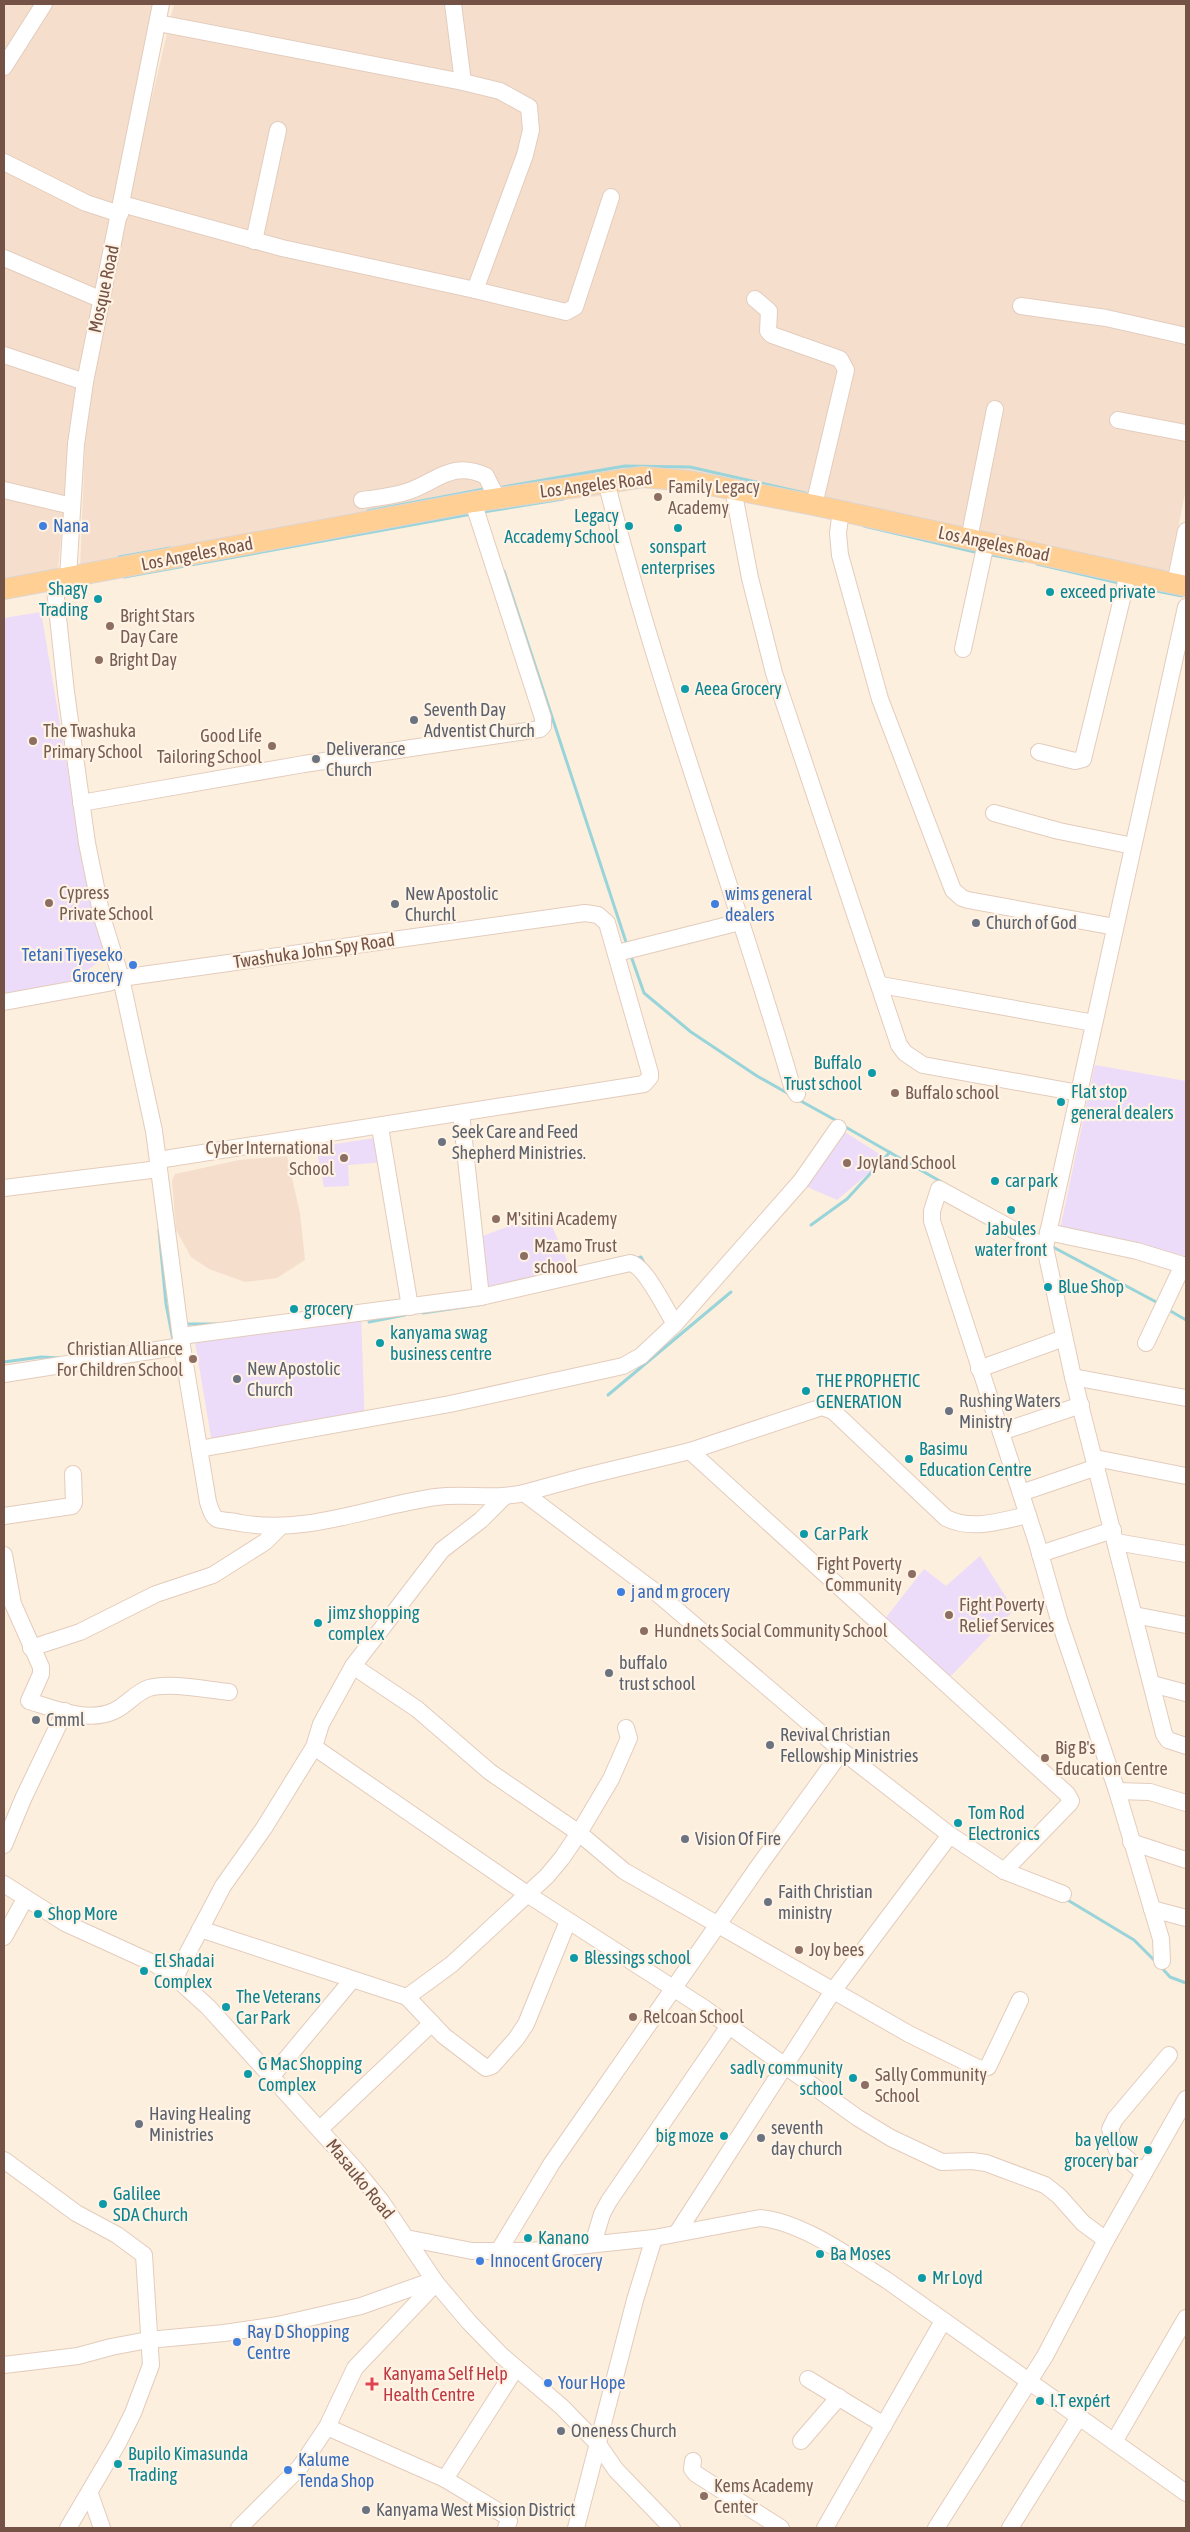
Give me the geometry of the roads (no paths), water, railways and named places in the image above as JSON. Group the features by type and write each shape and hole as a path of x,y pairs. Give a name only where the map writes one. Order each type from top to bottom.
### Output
{"main road":[{"name":"Los Angeles Road","path":"4,589 472,502 642,477 667,478 814,503 1180,585"}],"street":[{"path":"4,67 44,4"},
{"name":"Mosque Road","path":"161,4 85,382 76,444 72,506 61,579 81,803 102,917 121,978 159,1165 181,1341 198,1449 210,1510 217,1518 252,1525 281,1526 351,1516 437,1497 505,1496 524,1493 576,1478 690,1451 822,1407 833,1411 937,1510 951,1520 968,1525 982,1525 1028,1514"},
{"path":"453,4 463,82"},
{"path":"158,23 500,90 529,107 531,130 525,155 475,290"},
{"path":"254,241 278,130"},
{"path":"4,162 86,203 121,209 566,312 571,311 575,307 597,246 612,196"},
{"path":"4,258 102,300"},
{"path":"755,299 770,311 768,331 772,335 840,359 846,370 814,503"},
{"path":"1021,306 1106,318 1186,336"},
{"path":"4,355 85,382"},
{"path":"963,650 995,409"},
{"path":"1118,420 1186,433"},
{"path":"362,500 409,491 446,472 479,473 486,476 497,498"},
{"path":"606,481 640,604 792,1086 797,1094"},
{"path":"733,489 750,578 774,673 900,1045 914,1060 932,1067 1079,1093"},
{"path":"4,490 72,506"},
{"path":"81,803 304,764 540,729 543,726 543,718 472,502"},
{"path":"840,510 838,533 840,555 878,690 953,890 962,898 968,900 1115,927"},
{"path":"1180,585 1186,531"},
{"path":"1039,752 1075,761 1083,759 1128,574"},
{"path":"1186,607 1046,1240 1073,1376 1166,1738 1186,1746"},
{"path":"994,813 1059,831 1133,846"},
{"name":"Twashuka John Spy Road","path":"4,1002 108,983 121,978 591,913 598,915 608,923 650,1072 648,1081 639,1085 461,1113"},
{"path":"617,953 740,922"},
{"path":"881,985 1094,1024"},
{"path":"4,1188 159,1165 461,1113 481,1297"},
{"path":"380,1127 410,1307"},
{"path":"198,1449 441,1406 623,1366 641,1356 675,1324 802,1181 838,1128"},
{"path":"1146,1343 1185,1266 1137,1251 1046,1240 939,1189 932,1211 932,1221 1028,1514 1059,1620 1116,1791 1161,1939 1162,1962"},
{"path":"4,1374 181,1341 481,1297 630,1263 642,1271 675,1324"},
{"path":"979,1369 1064,1338"},
{"path":"1073,1376 1186,1398"},
{"path":"1001,1432 1081,1405"},
{"path":"690,1451 1067,1794 1071,1800 1069,1804 1004,1871"},
{"path":"1021,1493 1096,1462 1186,1476"},
{"path":"4,1516 72,1506 74,1503 73,1474"},
{"path":"524,1493 658,1594 842,1751 950,1835 1004,1871 1064,1894"},
{"path":"175,1977 223,1886 264,1828 314,1747 321,1724 353,1666 442,1550 481,1520 505,1496"},
{"path":"31,1648 80,1632 156,1594 213,1575 265,1542 281,1526"},
{"path":"1040,1554 1114,1536 1186,1554"},
{"path":"4,1555 14,1604 41,1674 29,1701 92,1716 116,1710 134,1696 149,1688 164,1686 229,1692"},
{"path":"1134,1615 1186,1626"},
{"path":"353,1666 417,1709 490,1772 579,1833 624,1871 909,2034 984,2069 988,2067 1020,2000"},
{"path":"1152,1684 1186,1693"},
{"path":"4,1845 23,1798 65,1711"},
{"path":"407,1997 452,1964 547,1876 579,1833 620,1761 629,1738 626,1728"},
{"path":"314,1747 527,1894 674,1989 891,2138 942,2162 972,2161 986,2163 1045,2185 1059,2196 1083,2223 1106,2240"},
{"path":"498,2252 552,2162 720,1925 773,1845 842,1751"},
{"path":"1116,1791 1150,1792 1186,1804"},
{"path":"677,2233 833,1991 950,1835"},
{"path":"1131,1842 1186,1860"},
{"name":"Masauko Road","path":"4,1884 65,1923 125,1949 175,1977 208,2007 272,2076 365,2182 435,2282 469,2322 516,2368 562,2407 598,2444 616,2470 666,2526"},
{"path":"4,1937 25,1899"},
{"path":"1152,1908 1186,1918"},
{"path":"200,1929 407,1997 432,2023 480,2066 486,2068 492,2066 526,2024 568,1921"},
{"path":"272,2076 352,1980"},
{"path":"320,2130 432,2023"},
{"path":"593,2244 602,2214 609,2202 729,2026"},
{"path":"1144,2173 1117,2150 1110,2129 1115,2118 1169,2055"},
{"path":"936,2528 1058,2333 1106,2240 1186,2099"},
{"path":"4,2160 76,2213 117,2236 144,2255 148,2340 152,2356 148,2375 133,2413 90,2494 68,2528"},
{"path":"406,2238 456,2250 498,2252 654,2238 760,2218 773,2219 804,2232 846,2254 1186,2493"},
{"path":"576,2528 635,2300 654,2238"},
{"path":"4,2365 78,2356 148,2340 224,2333 322,2316 435,2282"},
{"path":"239,2528 300,2467 327,2427 355,2368 435,2282"},
{"path":"1114,2442 1186,2318"},
{"path":"825,2528 943,2321"},
{"path":"445,2479 516,2368"},
{"path":"808,2379 884,2425"},
{"path":"801,2441 839,2397"},
{"path":"1010,2528 1079,2417"},
{"path":"327,2427 445,2479 506,2516 509,2521 506,2528"},
{"path":"693,2461 692,2469 696,2474 781,2528"},
{"path":"90,2494 102,2528"}],"waterway":[{"path":"503,487 625,466 690,467 809,494"},
{"path":"368,511 484,489"},
{"path":"483,512 563,499"},
{"path":"124,577 472,514"},
{"path":"864,526 979,553"},
{"path":"119,557 170,548"},
{"path":"992,555 1023,561"},
{"path":"1037,564 1119,583"},
{"path":"504,571 627,945"},
{"path":"1131,586 1182,596"},
{"path":"631,956 644,993 691,1032 757,1076 789,1094"},
{"path":"799,1100 837,1121"},
{"path":"842,1125 945,1184"},
{"path":"811,1225 847,1199 890,1152"},
{"path":"159,1230 166,1304 173,1340 170,1341"},
{"path":"1051,1246 1160,1304"},
{"path":"634,1259 641,1257 645,1265"},
{"path":"608,1395 731,1292"},
{"path":"423,1313 484,1304"},
{"path":"1167,1309 1186,1320"},
{"path":"369,1322 405,1315"},
{"path":"185,1324 216,1324"},
{"path":"4,1362 41,1357 60,1358"},
{"path":"1066,1899 1134,1940 1157,1963"},
{"path":"1161,1967 1170,1977 1186,1983"}],"place":[{"name":"Family Legacy Academy","path":"658,497"},
{"name":"Nana","path":"43,526"},
{"name":"Legacy Accademy School","path":"629,526"},
{"name":"sonspart enterprises","path":"678,528"},
{"name":"exceed private","path":"1050,592"},
{"name":"Shagy Trading","path":"98,599"},
{"name":"Bright Stars Day Care","path":"110,626"},
{"name":"Bright Day","path":"99,660"},
{"name":"Aeea Grocery","path":"685,689"},
{"name":"Seventh Day Adventist Church","path":"414,720"},
{"name":"The Twashuka Primary School","path":"33,741"},
{"name":"Good Life Tailoring School","path":"272,746"},
{"name":"Deliverance Church","path":"316,759"},
{"name":"Cypress Private School","path":"49,903"},
{"name":"New Apostolic Churchl","path":"395,904"},
{"name":"wims general dealers","path":"715,904"},
{"name":"Church of God","path":"976,923"},
{"name":"Tetani Tiyeseko Grocery","path":"133,965"},
{"name":"Buffalo Trust school","path":"872,1073"},
{"name":"Buffalo school","path":"895,1093"},
{"name":"Flat stop general dealers","path":"1061,1102"},
{"name":"Seek Care and Feed Shepherd Ministries.","path":"442,1142"},
{"name":"Cyber International School","path":"344,1158"},
{"name":"Joyland School","path":"847,1163"},
{"name":"car park","path":"995,1181"},
{"name":"Jabules water front","path":"1011,1210"},
{"name":"M'sitini Academy","path":"496,1219"},
{"name":"Mzamo Trust school","path":"524,1256"},
{"name":"Blue Shop","path":"1048,1287"},
{"name":"grocery","path":"294,1309"},
{"name":"kanyama swag business centre","path":"380,1343"},
{"name":"Christian Alliance For Children School","path":"193,1359"},
{"name":"New Apostolic Church","path":"237,1379"},
{"name":"THE PROPHETIC GENERATION","path":"806,1391"},
{"name":"Rushing Waters Ministry","path":"949,1411"},
{"name":"Basimu Education Centre","path":"909,1459"},
{"name":"Car Park","path":"804,1534"},
{"name":"Fight Poverty Community","path":"912,1574"},
{"name":"j and m grocery","path":"621,1592"},
{"name":"Fight Poverty Relief Services","path":"949,1615"},
{"name":"jimz shopping complex","path":"318,1623"},
{"name":"Hundnets Social Community School","path":"644,1631"},
{"name":"buffalo trust school","path":"609,1673"},
{"name":"Cmml","path":"36,1720"},
{"name":"Revival Christian Fellowship Ministries","path":"770,1745"},
{"name":"Big B's Education Centre","path":"1045,1758"},
{"name":"Tom Rod Electronics","path":"958,1823"},
{"name":"Vision Of Fire","path":"685,1839"},
{"name":"Faith Christian ministry","path":"768,1902"},
{"name":"Shop More","path":"38,1914"},
{"name":"Joy bees","path":"799,1950"},
{"name":"Blessings school","path":"574,1958"},
{"name":"El Shadai Complex","path":"144,1971"},
{"name":"The Veterans Car Park","path":"226,2007"},
{"name":"Relcoan School","path":"633,2017"},
{"name":"G Mac Shopping Complex","path":"248,2074"},
{"name":"sadly community school","path":"853,2078"},
{"name":"Sally Community School","path":"865,2085"},
{"name":"Having Healing Ministries","path":"139,2124"},
{"name":"big moze","path":"724,2136"},
{"name":"seventh day church","path":"761,2138"},
{"name":"ba yellow grocery bar","path":"1148,2150"},
{"name":"Galilee SDA Church","path":"103,2204"},
{"name":"Kanano","path":"528,2238"},
{"name":"Ba Moses","path":"820,2254"},
{"name":"Innocent Grocery","path":"480,2261"},
{"name":"Mr Loyd","path":"922,2278"},
{"name":"Ray D Shopping Centre","path":"237,2342"},
{"name":"Your Hope","path":"548,2383"},
{"name":"Kanyama Self Help Health Centre","path":"372,2384"},
{"name":"I.T expért","path":"1040,2401"},
{"name":"Oneness Church","path":"561,2431"},
{"name":"Bupilo Kimasunda Trading","path":"118,2464"},
{"name":"Kalume Tenda Shop","path":"288,2470"},
{"name":"Kems Academy Center","path":"704,2496"},
{"name":"Kanyama West Mission District","path":"366,2510"}]}
